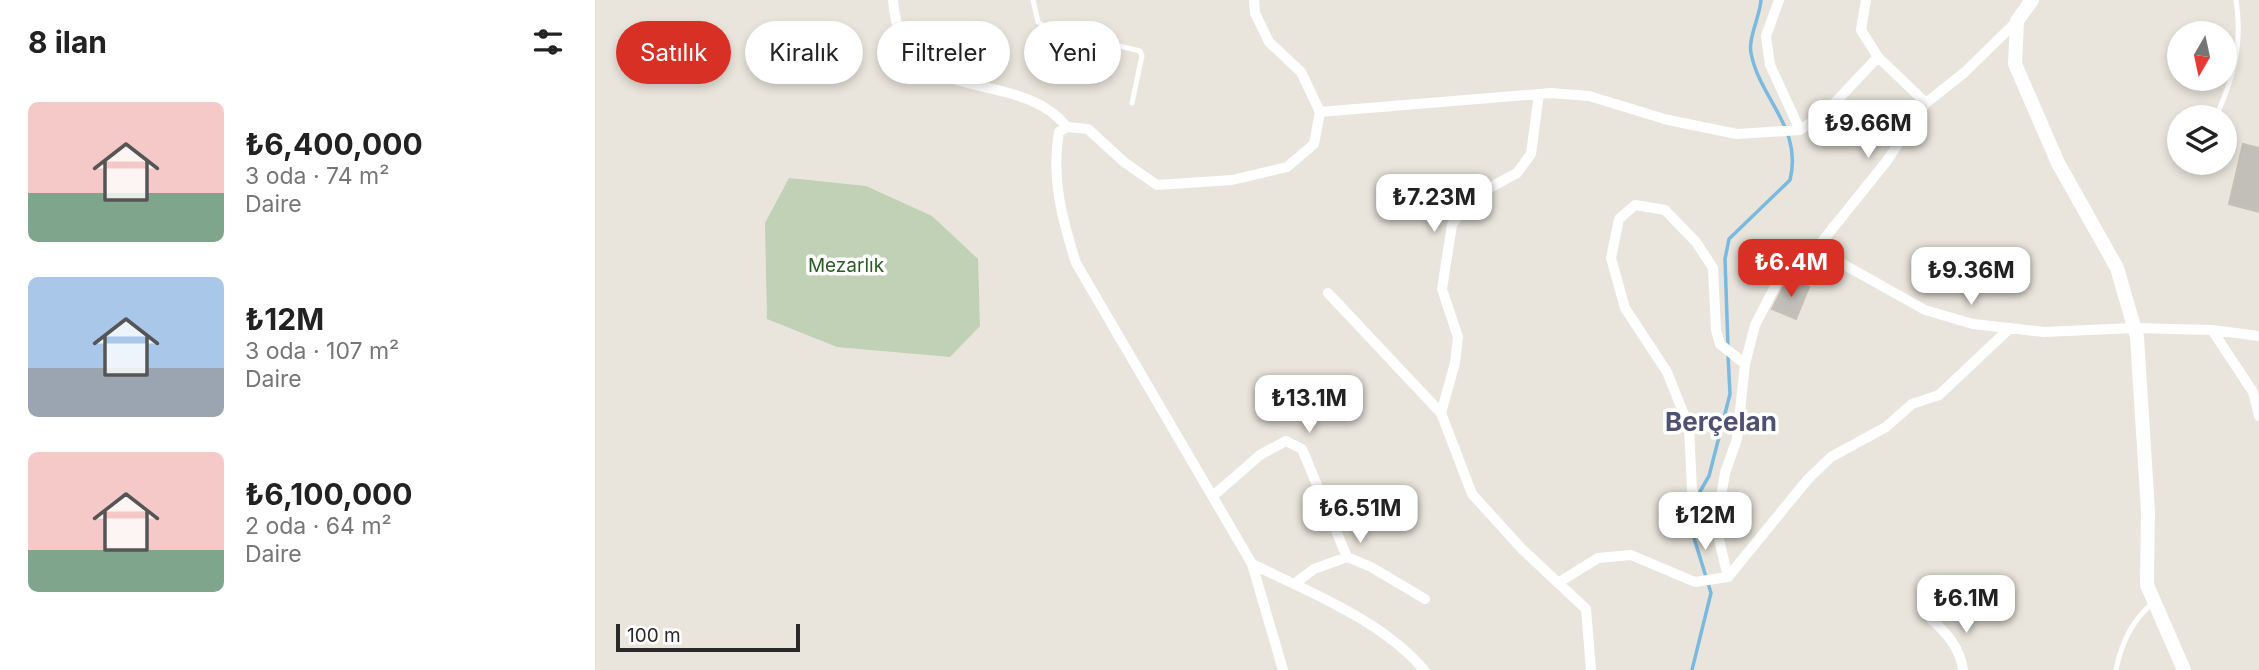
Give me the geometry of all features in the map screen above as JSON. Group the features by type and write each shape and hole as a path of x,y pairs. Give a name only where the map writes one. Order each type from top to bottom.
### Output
{"main road":[{"path":"2032,0 2017,21 2015,64 2058,163 2117,268 2134,328 2148,510 2147,585 2184,670"}],"street":[{"path":"902,0 894,5 899,31 908,49 932,71 955,82 1047,107 1067,127"},
{"path":"1254,0 1255,13 1269,42 1301,72 1320,112 1314,144 1287,167 1232,180 1157,185 1124,162 1088,129 1067,127 1059,132 1055,156 1060,214 1076,263 1252,564 1283,670"},
{"path":"1779,0 1766,36 1769,65 1800,130"},
{"path":"1866,0 1861,30 1878,57 1926,103"},
{"path":"1728,577 1714,519 1719,509 1725,473 1737,439 1745,364 1755,325 1783,271 1817,249 1886,162 1926,103 1965,72 2017,21"},
{"path":"1320,112 1539,94 1589,96 1668,120 1737,134 1800,130 1827,111 1878,57"},
{"path":"1441,413 1455,363 1458,337 1441,289 1452,225 1469,199 1517,173 1531,155 1539,94"},
{"path":"1714,519 1705,516 1692,490 1689,428 1685,416 1667,372 1625,307 1611,258 1619,219 1636,205 1665,210 1696,242 1713,268 1716,330 1720,344 1745,364"},
{"path":"1817,249 1925,310 1973,324 2044,332 2134,328 2212,330 2259,336"},
{"path":"1328,293 1441,413 1472,494 1522,549 1587,609 1591,670"},
{"path":"1558,583 1598,558 1631,555 1695,582 1728,577 1808,479 1831,457 1886,427 1912,404 1939,395 2010,328"},
{"path":"2212,330 2253,392 2259,416"},
{"path":"1213,496 1260,455 1286,441 1302,449 1347,556 1425,599"},
{"path":"1294,584 1314,569 1347,556"},
{"path":"1252,564 1333,603 1409,652 1424,670"},
{"path":"1931,620 1951,639 1961,659 1963,670"}],"lane":[{"path":"1033,0 1038,22 1049,29 1140,51 1142,56 1132,103"},
{"path":"2222,105 2234,76 2239,21 2236,0"},
{"path":"2116,670 2129,631 2142,612 2153,603"}],"green space":[{"name":"Mezarlık","path":"789,178 866,186 932,216 978,259 980,326 950,357 837,347 767,319 765,223"}],"building":[{"path":"2243,144 2259,148 2259,212 2229,204"},
{"path":"1788,278 1809,287 1796,319 1772,309"}],"waterway":[{"path":"1728,347 1725,259 1729,239 1790,180 1792,161 1791,144 1786,129 1756,70 1751,53 1751,41 1761,0"},
{"path":"1698,495 1709,476 1730,394 1728,355"},
{"path":"1692,670 1711,593 1694,538 1694,502"}],"district":[{"name":"Berçelan","path":"1721,422"}]}
